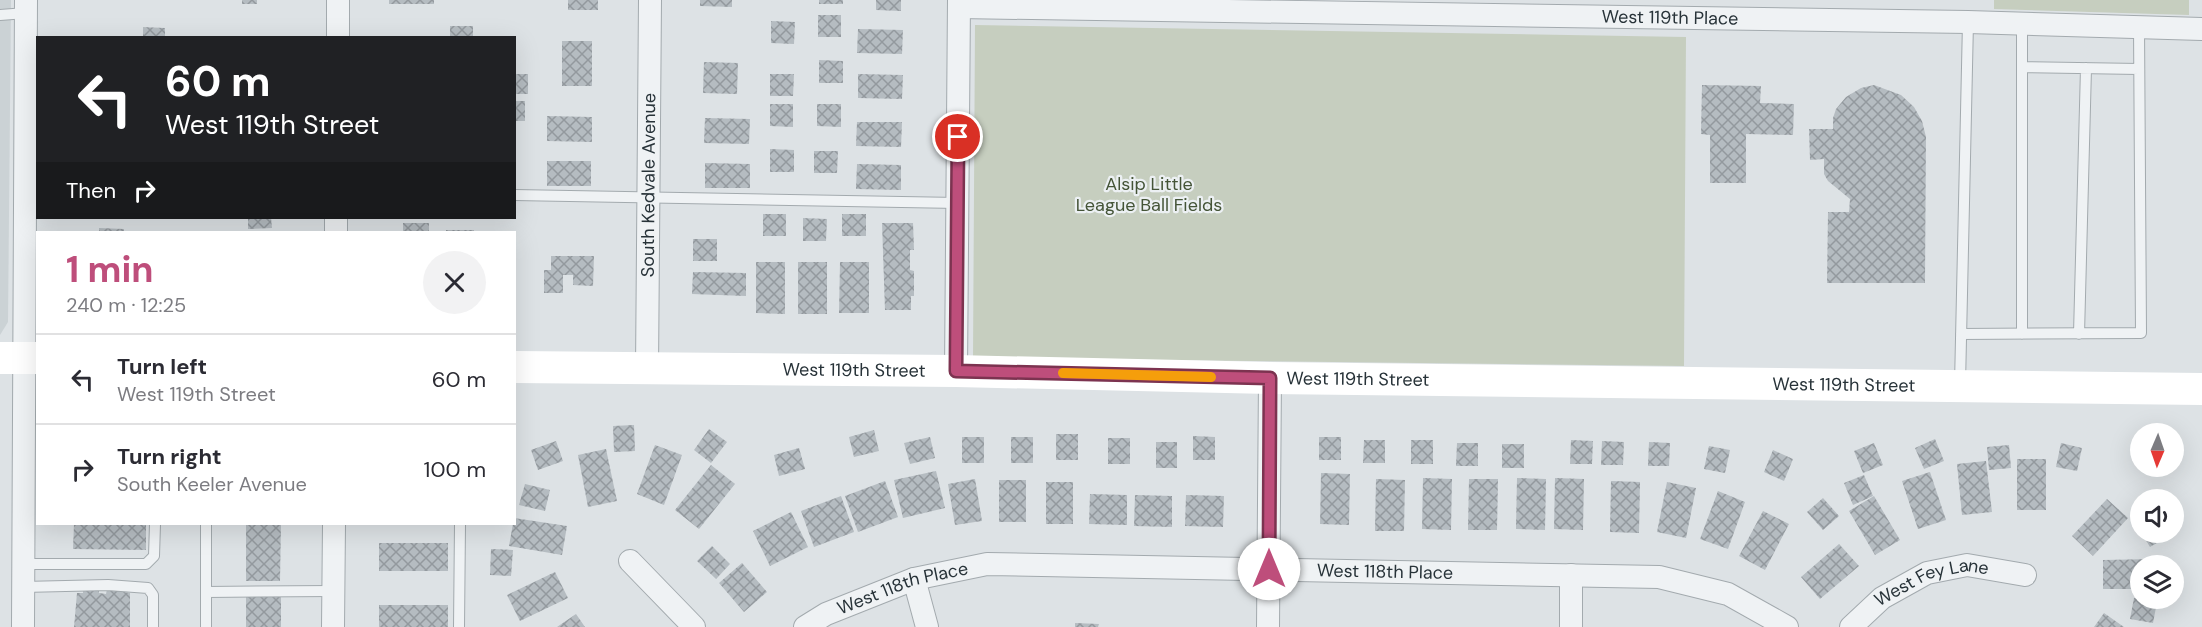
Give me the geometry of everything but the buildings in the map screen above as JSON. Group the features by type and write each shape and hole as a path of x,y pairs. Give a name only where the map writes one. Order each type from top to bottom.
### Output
{"street":[{"path":"338,0 338,36"},
{"name":"South Kedvale Avenue","path":"647,369 650,0"},
{"path":"956,371 959,3"},
{"name":"West 119th Place","path":"959,3 1733,9 1968,22 2202,29"},
{"path":"23,627 21,358 31,187 26,7"},
{"name":"West 119th Street","path":"516,367 2202,389"},
{"path":"1268,627 1270,378"},
{"path":"333,627 334,525"},
{"path":"630,561 694,627"},
{"name":"West 118th Place","path":"805,627 826,614 914,579 987,564 1659,577 1728,594 1787,627"},
{"name":"West Fey Lane","path":"1851,627 1882,598 1927,573 1967,565 2025,575"},
{"path":"1571,575 1571,627"},
{"path":"914,579 927,627"}],"lane":[{"path":"0,15 26,7"},
{"path":"1960,387 1968,22"},
{"path":"2022,24 2022,334"},
{"path":"1961,334 2141,333 2139,27"},
{"path":"2022,67 2139,69"},
{"path":"2079,334 2086,68"},
{"path":"516,195 958,203"},
{"path":"23,564 147,564 154,556 155,525"},
{"path":"206,525 206,627"},
{"path":"459,525 459,627"},
{"path":"23,587 108,585 148,588 153,595 153,627"},
{"path":"206,592 333,591"}],"shaded area":[{"path":"0,0 11,0 8,322 0,335"}],"green space":[{"path":"1994,0 2189,0 2189,15 1994,9"},
{"name":"Alsip Little League Ball Fields","path":"975,25 1686,37 1684,366 973,358"}],"slow traffic":[{"path":"1063,373 1211,377"}],"route":[{"path":"958,137 956,371 1270,378 1269,569"}]}
